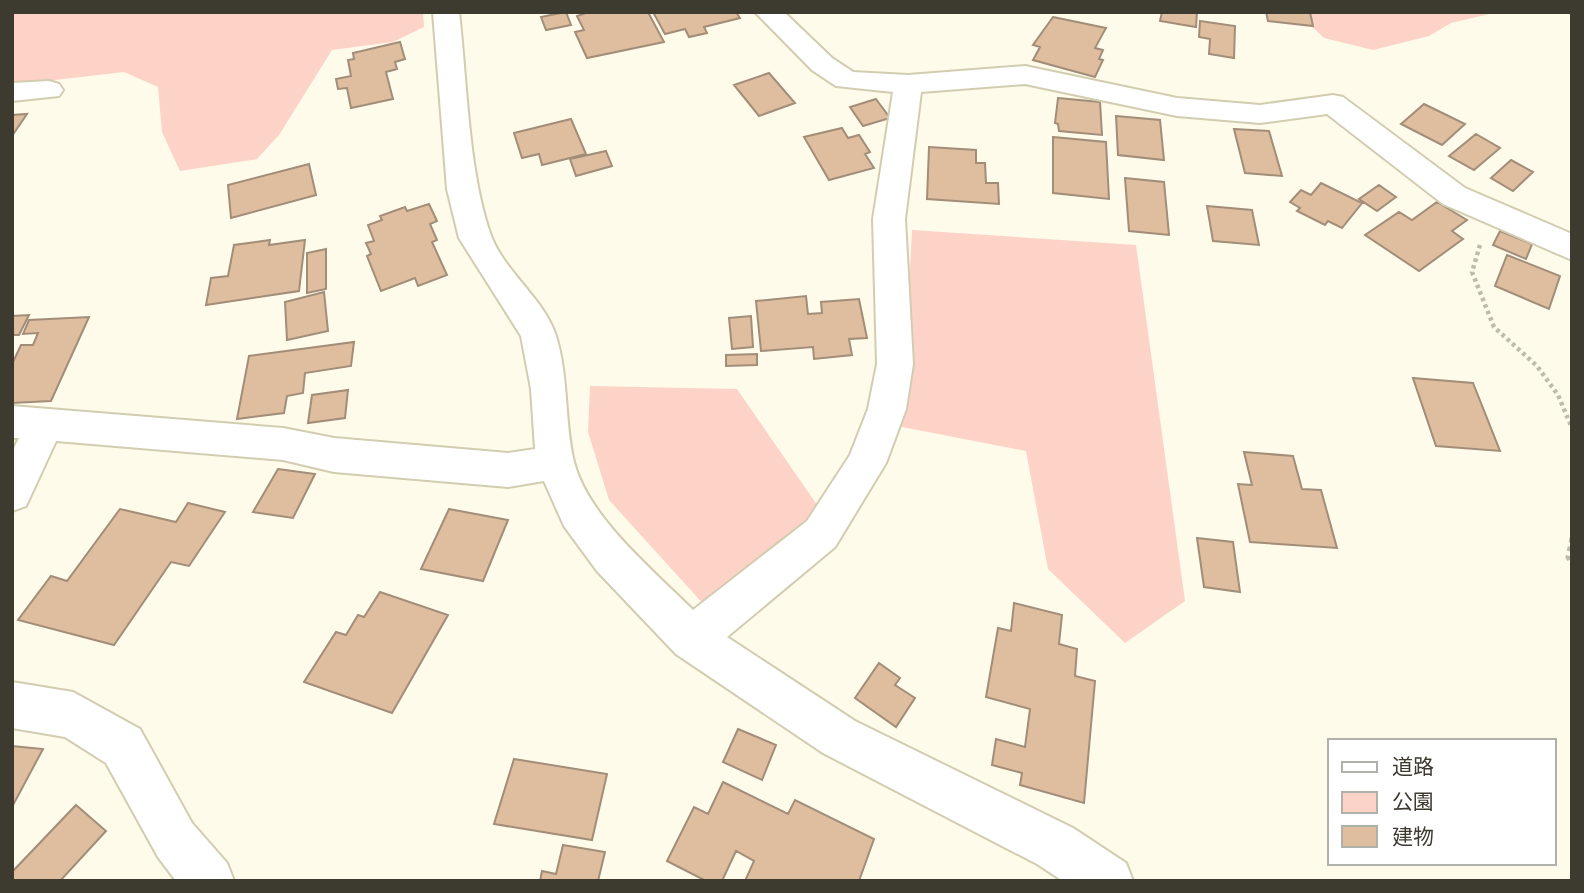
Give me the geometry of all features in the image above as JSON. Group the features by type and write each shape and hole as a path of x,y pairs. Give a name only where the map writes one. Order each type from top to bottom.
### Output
{"street":[{"path":"446,12 463,189 475,238 538,334 549,389 555,464 578,513 612,558 691,639 839,737 1055,846 1108,881"},
{"path":"768,12 822,64 846,80 908,85 1025,75 1177,107 1260,114 1332,104 1454,196 1489,214 1572,248"},
{"path":"691,639 821,534 867,463 887,409 895,364 889,219 908,85"},
{"path":"12,92 49,90"},
{"path":"12,494 29,423 283,444 334,455 508,470 555,464"},
{"path":"12,705 73,715 123,746 175,840 209,881"}],"path":[{"path":"1489,214 1472,272 1494,327 1537,366 1558,395 1572,428"},
{"path":"1572,538 1569,557 1572,564"}],"green space":[{"path":"12,12 423,12 424,27 393,42 332,50 279,135 257,159 180,171 162,132 158,87 124,72 12,85"},
{"path":"1302,12 1498,12 1451,23 1429,36 1373,50 1324,38 1305,20"},
{"path":"912,230 1136,245 1185,601 1125,643 1048,569 1026,451 902,427"},
{"path":"590,386 737,389 822,512 706,607 609,500 588,432"}],"building":[{"path":"566,12 571,25 546,30 541,17"},
{"path":"589,12 648,12 664,42 587,58 575,32 584,30 577,16"},
{"path":"653,12 736,12 740,18 704,27 707,33 689,37 685,29 665,34"},
{"path":"1162,12 1197,12 1196,27 1160,21"},
{"path":"1266,12 1310,12 1313,26 1268,21"},
{"path":"1053,17 1106,28 1095,48 1103,50 1099,59 1103,60 1095,77 1033,60 1040,47 1033,45"},
{"path":"1200,21 1235,26 1234,58 1209,54 1210,39 1199,37"},
{"path":"400,42 405,59 395,62 397,69 386,72 393,99 351,108 347,88 338,89 336,79 351,76 348,60 354,59 353,53"},
{"path":"769,73 795,103 759,116 734,85"},
{"path":"1058,98 1100,102 1102,135 1059,131 1058,124 1055,123"},
{"path":"876,99 890,118 863,126 850,107"},
{"path":"1424,104 1465,124 1442,145 1401,124"},
{"path":"27,114 12,136 12,115"},
{"path":"1116,116 1160,120 1164,160 1118,155"},
{"path":"571,119 586,154 542,165 539,154 522,158 514,133"},
{"path":"842,128 848,138 859,135 870,152 865,154 874,168 829,180 804,137"},
{"path":"1234,129 1269,131 1282,176 1245,173"},
{"path":"1476,134 1500,148 1474,170 1449,156"},
{"path":"1053,137 1106,142 1109,199 1053,193"},
{"path":"929,147 976,150 976,163 985,163 986,183 998,183 999,204 927,199"},
{"path":"606,151 612,166 576,176 570,159"},
{"path":"1511,160 1533,172 1513,191 1491,178"},
{"path":"309,164 316,195 231,218 228,185"},
{"path":"1125,178 1164,182 1169,235 1129,231"},
{"path":"1321,183 1362,203 1342,228 1328,221 1325,225 1297,211 1300,208 1290,202 1301,190 1311,195"},
{"path":"1379,185 1396,197 1377,211 1359,199"},
{"path":"1437,202 1467,220 1452,231 1463,239 1419,271 1365,235 1399,212 1412,220"},
{"path":"429,204 437,221 430,224 437,240 432,242 447,275 418,286 415,278 381,291 367,256 371,254 366,243 374,241 368,225 382,220 380,216 405,207 407,211"},
{"path":"1207,206 1252,210 1259,245 1213,241"},
{"path":"1500,231 1532,244 1526,259 1493,245"},
{"path":"270,240 269,245 305,240 299,291 206,305 211,278 228,276 234,245"},
{"path":"326,249 326,289 307,293 307,253"},
{"path":"1507,255 1560,276 1549,309 1495,286"},
{"path":"324,292 328,331 287,340 285,302"},
{"path":"806,296 808,314 822,313 821,302 859,299 867,338 849,339 852,355 814,359 813,347 761,351 756,301"},
{"path":"29,315 19,335 12,335 12,316"},
{"path":"751,316 753,347 732,349 729,318"},
{"path":"89,317 51,401 12,403 12,364 21,345 33,345 38,333 23,334 29,320"},
{"path":"354,342 351,366 305,373 303,393 287,396 284,413 237,419 249,356"},
{"path":"757,354 757,365 726,366 726,355"},
{"path":"1413,378 1473,383 1500,451 1436,446"},
{"path":"348,390 345,418 308,423 312,395"},
{"path":"1244,452 1293,456 1302,489 1321,490 1337,548 1250,542 1238,484 1252,485"},
{"path":"278,469 315,474 293,518 253,512"},
{"path":"188,503 225,512 189,566 171,562 114,645 18,620 51,576 67,581 120,509 176,522"},
{"path":"449,509 508,520 483,581 421,569"},
{"path":"1197,538 1233,542 1240,592 1204,587"},
{"path":"380,592 448,615 392,713 304,682 336,632 346,635 358,615 364,617"},
{"path":"1014,603 1062,615 1059,644 1077,649 1075,676 1095,681 1084,803 1020,785 1022,773 992,765 996,739 1025,747 1030,709 986,697 998,628 1011,631"},
{"path":"879,663 900,678 895,685 915,698 896,727 855,698"},
{"path":"738,729 776,745 762,780 723,762"},
{"path":"12,746 43,749 12,807"},
{"path":"514,759 607,774 592,840 494,824"},
{"path":"723,782 788,814 795,800 874,839 859,881 745,881 754,861 736,851 722,881 706,881 667,861 694,807 708,814"},
{"path":"76,805 106,831 60,881 12,881 12,872"},
{"path":"563,845 605,852 598,881 540,881 542,871 556,874"}]}
